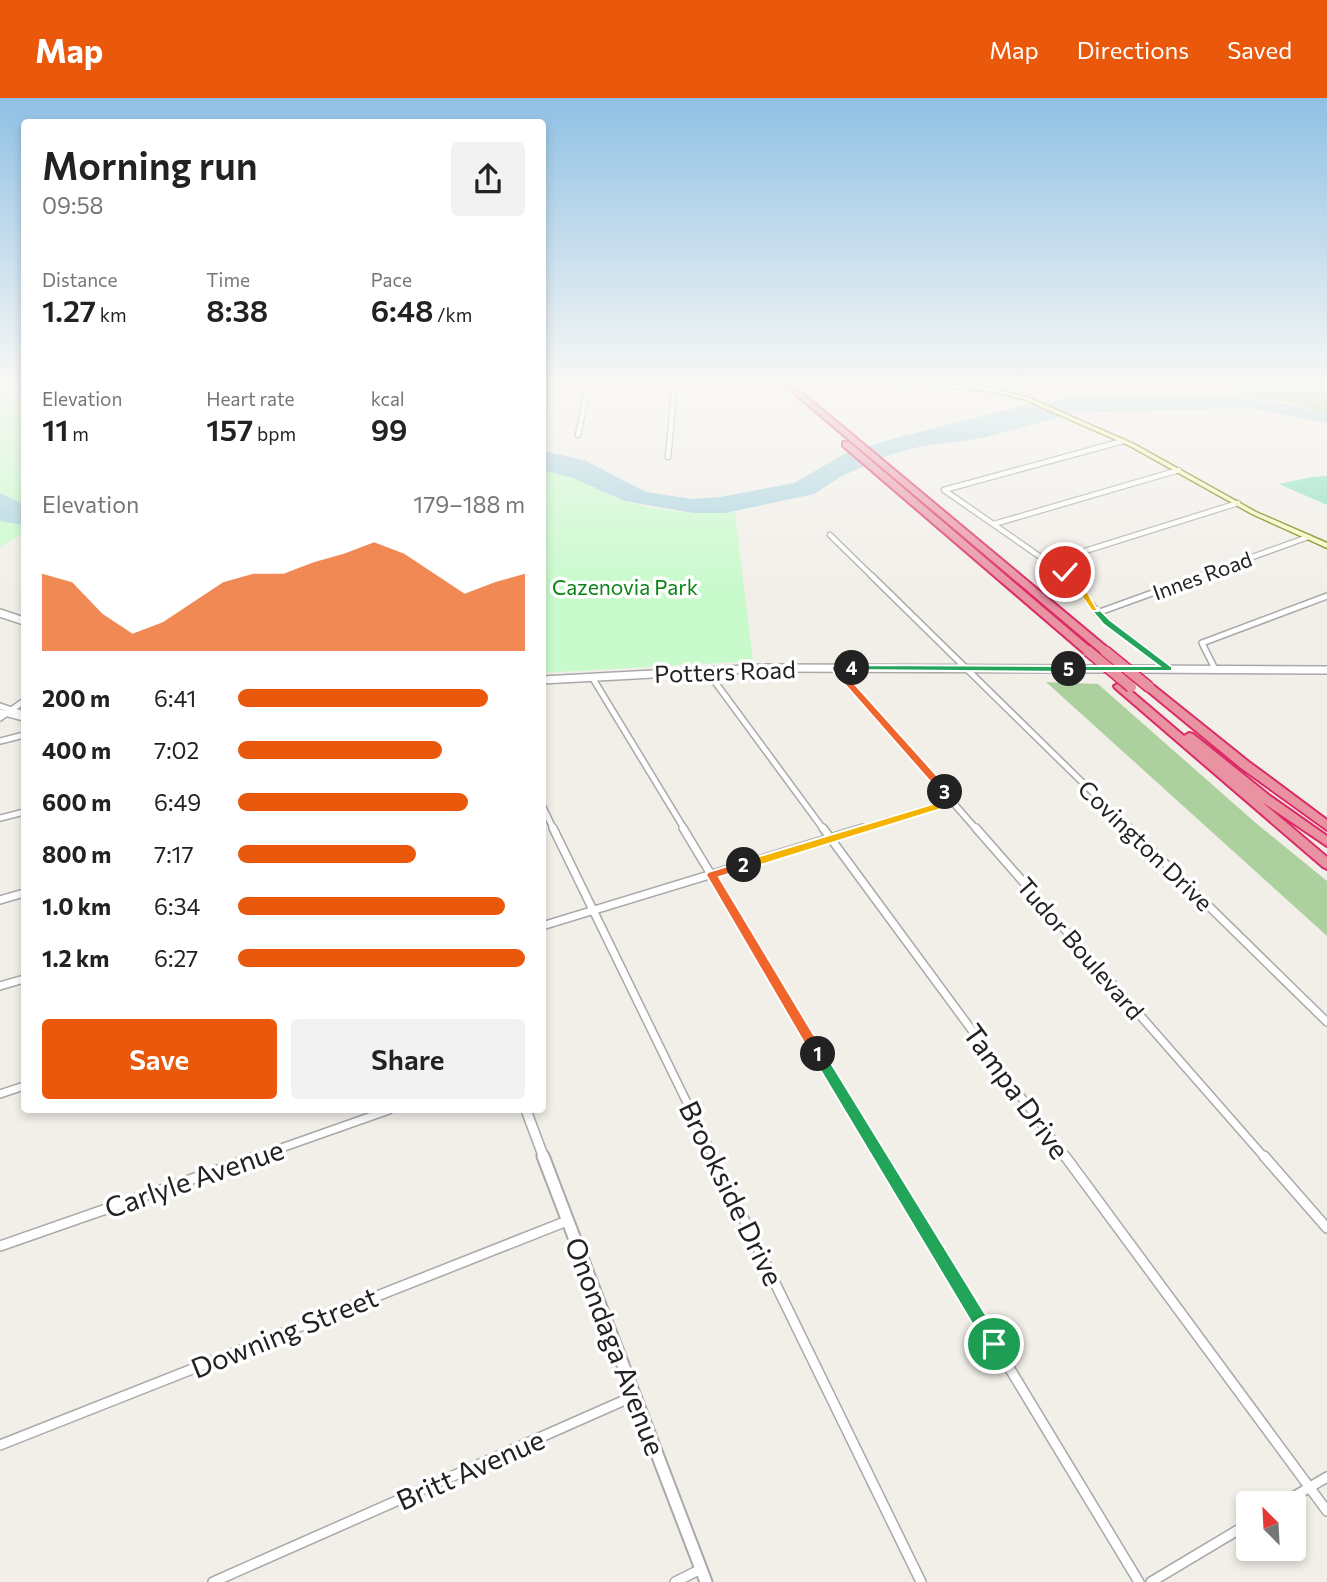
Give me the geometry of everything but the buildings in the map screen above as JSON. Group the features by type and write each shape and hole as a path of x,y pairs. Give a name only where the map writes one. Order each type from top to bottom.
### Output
{"highway":[{"path":"857,452 889,475 1245,765 1327,826"},
{"path":"867,452 1010,587 1022,602 1125,687 1327,864"},
{"path":"1125,687 1266,799 1327,842"}],"main road":[{"path":"1145,452 1238,503 1327,546"}],"street":[{"path":"668,452 668,457"},
{"path":"1082,452 944,490 1073,579 1097,613 1169,669"},
{"path":"994,524 1179,470"},
{"path":"1050,562 1238,503"},
{"name":"Covington Drive","path":"830,535 1327,1023"},
{"name":"Innes Road","path":"1097,613 1308,537"},
{"path":"1214,669 1202,643 1327,596"},
{"path":"0,613 21,620"},
{"name":"Potters Road","path":"546,680 707,671 835,668 1327,670"},
{"name":"Tudor Boulevard","path":"835,668 1327,1228"},
{"name":"Tampa Drive","path":"707,671 1327,1511"},
{"path":"592,677 849,1107 1139,1582"},
{"path":"0,718 4,711 21,702"},
{"path":"4,711 21,715"},
{"path":"0,741 21,736"},
{"path":"546,925 953,802"},
{"name":"Brookside Drive","path":"546,812 921,1582"},
{"path":"0,818 21,813"},
{"path":"0,900 21,894"},
{"path":"0,986 21,980"},
{"path":"0,1094 21,1087"},
{"name":"Carlyle Avenue","path":"0,1246 379,1113"},
{"name":"Onondaga Avenue","path":"527,1113 706,1582"},
{"name":"Downing Street","path":"0,1445 567,1221"},
{"name":"Britt Avenue","path":"214,1582 636,1395"},
{"path":"1305,1491 1327,1477"},
{"path":"1151,1582 1236,1531"},
{"path":"675,1582 701,1569"}],"green space":[{"path":"0,452 21,452 21,535 0,547"},
{"name":"Cazenovia Park","path":"546,467 635,504 678,512 735,512 753,661 546,673"},
{"path":"1327,476 1327,505 1279,484 1312,477"},
{"path":"1046,682 1098,684 1257,824 1327,881 1327,936"}],"water":[{"path":"546,452 549,452 584,460 646,492 692,499 720,497 794,483 846,453 898,452 840,477 814,494 725,513 693,513 625,501 573,478 546,471"},
{"path":"0,493 21,503 21,524 0,521"}],"route":[{"path":"994,1344 849,1107 712,875 953,802 835,668 1169,669 1102,618 1065,572"}]}
